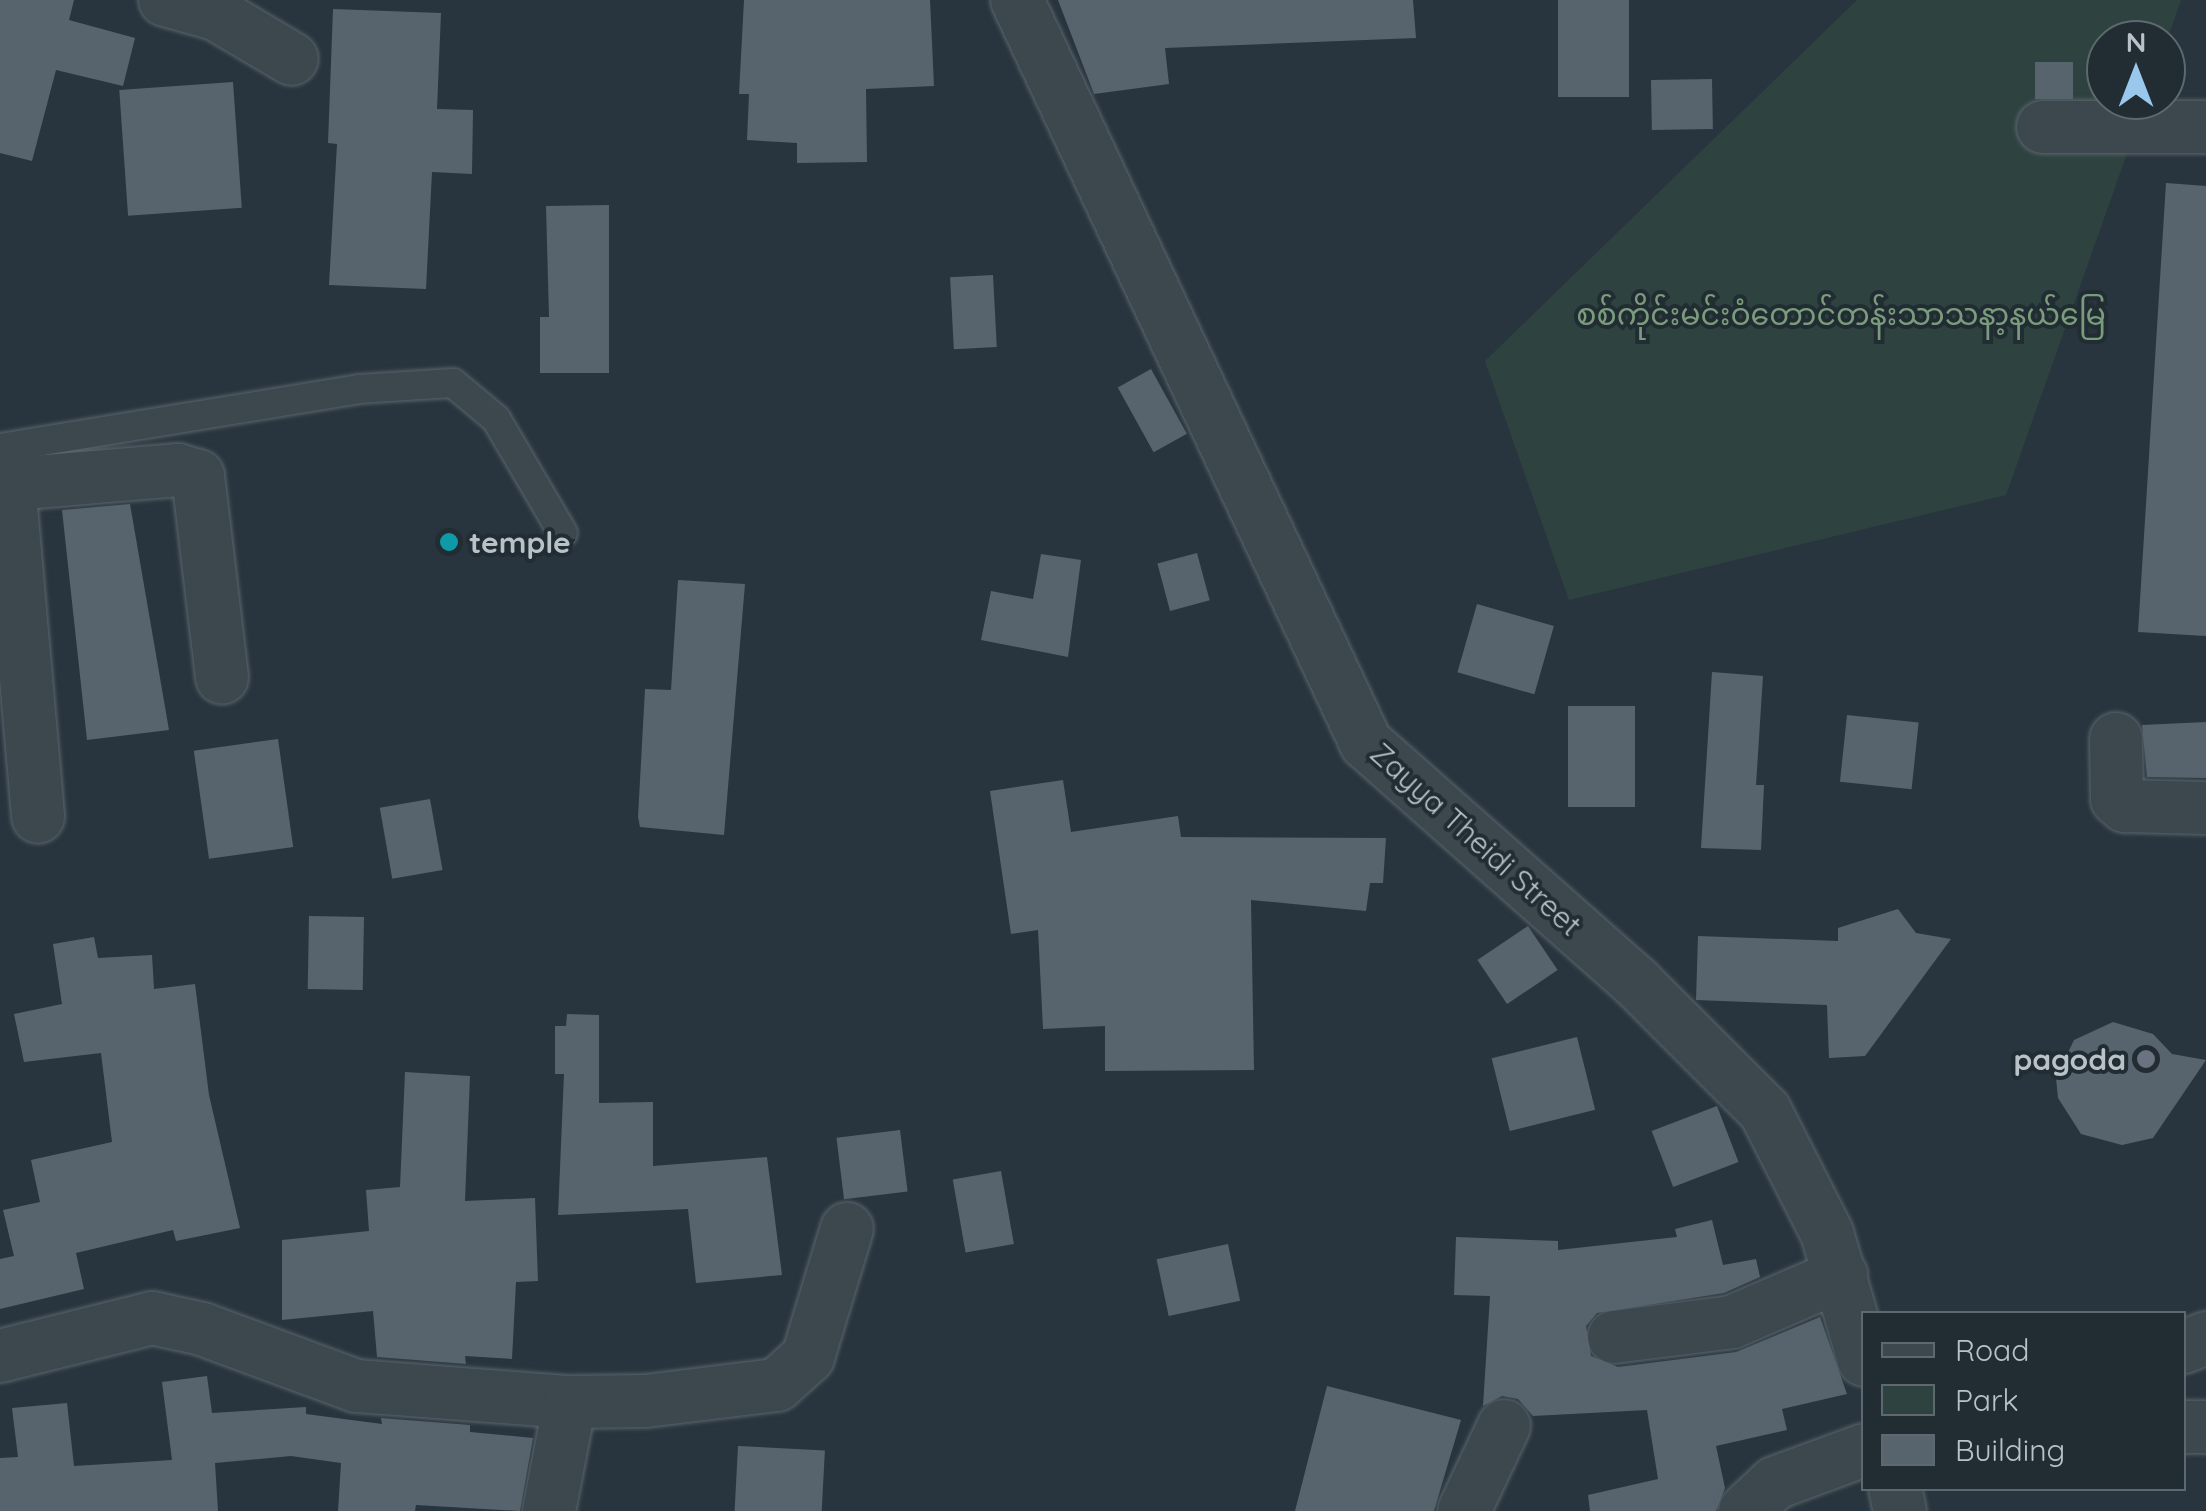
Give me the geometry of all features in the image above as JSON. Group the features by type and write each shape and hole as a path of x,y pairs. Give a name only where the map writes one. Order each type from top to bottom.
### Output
{"street":[{"path":"165,0 223,7 292,59"},
{"name":"Zayya Theidi Street","path":"1018,0 1366,744 1636,982 1765,1111 1842,1275 1861,1348"},
{"path":"2043,127 2206,127"},
{"path":"38,817 8,635 3,472 178,470 198,476 222,678"},
{"path":"2116,740 2117,800 2125,806 2206,808"},
{"path":"0,1356 152,1318 202,1328 356,1386 570,1402 646,1401 777,1385 808,1357 847,1229"},
{"path":"1614,1337 1732,1322 1842,1275"},
{"path":"549,1511 570,1402"},
{"path":"1464,1511 1504,1426"},
{"path":"1745,1511 1775,1483 1861,1451"}],"lane":[{"path":"3,472 359,388 453,383 496,419 563,533"}],"green space":[{"name":"စစ်ကိုင်းမင်းဝံတောင်တန်းသာသနာ့နယ်မြေ","path":"1857,0 2181,0 2174,20 2086,20 2086,120 2139,120 2006,495 1569,600 1485,361"}],"building":[{"path":"0,0 74,0 69,20 135,38 123,86 56,70 32,161 0,153"},
{"path":"744,0 930,0 934,86 866,89 867,162 797,163 797,143 747,140 749,94 739,94"},
{"path":"1058,0 1413,0 1416,38 1165,48 1169,84 1094,94"},
{"path":"1558,0 1629,0 1629,97 1558,97"},
{"path":"333,9 441,13 437,109 473,110 472,174 432,172 426,289 329,285 337,144 328,143"},
{"path":"2035,62 2073,62 2073,99 2035,99"},
{"path":"1712,79 1713,129 1652,130 1651,80"},
{"path":"233,82 242,208 128,216 119,90"},
{"path":"2166,183 2206,186 2206,636 2138,632"},
{"path":"609,205 609,373 540,373 540,317 549,317 546,206"},
{"path":"993,275 997,347 954,349 950,277"},
{"path":"1151,369 1187,434 1154,452 1118,387"},
{"path":"130,504 169,730 87,740 62,510"},
{"path":"1197,553 1210,600 1170,611 1157,564"},
{"path":"1041,554 1081,560 1068,657 981,640 991,591 1033,599"},
{"path":"678,580 745,584 724,835 640,827 638,817 645,689 671,690"},
{"path":"1477,604 1554,626 1534,694 1457,672"},
{"path":"1712,672 1763,676 1756,785 1764,785 1761,850 1701,848"},
{"path":"1568,706 1635,706 1635,807 1568,807"},
{"path":"1847,715 1919,723 1912,789 1840,782"},
{"path":"2206,722 2206,778 2147,777 2142,725"},
{"path":"278,739 293,847 209,859 194,751"},
{"path":"1063,780 1071,832 1178,816 1181,837 1386,838 1383,883 1370,883 1366,911 1251,900 1254,1070 1105,1071 1105,1026 1043,1029 1038,930 1011,934 990,791"},
{"path":"430,799 443,870 392,879 380,808"},
{"path":"1898,909 1916,933 1951,939 1865,1056 1829,1058 1827,1005 1696,1000 1698,936 1838,941 1838,928"},
{"path":"309,916 364,917 363,990 308,989"},
{"path":"1528,926 1558,970 1507,1004 1477,960"},
{"path":"94,937 98,958 152,955 154,989 195,984 209,1095 240,1228 176,1241 173,1230 76,1253 84,1289 0,1309 0,1259 14,1256 3,1210 40,1202 31,1160 112,1142 101,1053 24,1062 14,1014 62,1004 53,944"},
{"path":"567,1014 599,1015 599,1103 653,1102 653,1166 767,1157 782,1275 696,1283 688,1209 558,1215 564,1074 555,1074 555,1026 566,1026"},
{"path":"2113,1022 2153,1034 2172,1054 2206,1060 2153,1138 2122,1145 2081,1134 2058,1098 2056,1078 2074,1040"},
{"path":"1577,1037 1595,1110 1510,1131 1492,1058"},
{"path":"405,1072 470,1076 465,1201 535,1198 538,1281 516,1282 512,1359 465,1356 466,1364 377,1357 373,1311 282,1320 282,1240 369,1231 366,1190 400,1187"},
{"path":"1717,1106 1739,1162 1673,1187 1652,1131"},
{"path":"900,1130 908,1192 844,1199 836,1138"},
{"path":"1001,1171 1014,1244 966,1252 953,1180"},
{"path":"1712,1220 1723,1265 1756,1259 1760,1277 1724,1293 1597,1313 1586,1326 1591,1356 1618,1367 1736,1352 1820,1317 1847,1394 1782,1409 1787,1430 1716,1446 1725,1488 1716,1511 1590,1511 1588,1495 1658,1479 1647,1410 1533,1416 1518,1399 1502,1396 1483,1406 1490,1296 1454,1295 1456,1237 1558,1241 1558,1250 1677,1237 1675,1229"},
{"path":"1228,1244 1240,1301 1169,1316 1157,1259"},
{"path":"207,1376 212,1413 306,1407 306,1414 382,1424 381,1418 470,1425 470,1432 533,1438 520,1511 416,1505 415,1511 338,1511 341,1463 291,1456 215,1463 218,1511 0,1511 0,1458 18,1457 12,1408 67,1403 74,1466 172,1460 162,1382"},
{"path":"1327,1386 1461,1420 1434,1511 1295,1511"},
{"path":"738,1446 825,1451 822,1511 735,1511"}],"place":[{"name":"temple","path":"449,542"},
{"name":"pagoda","path":"2146,1059"}]}
